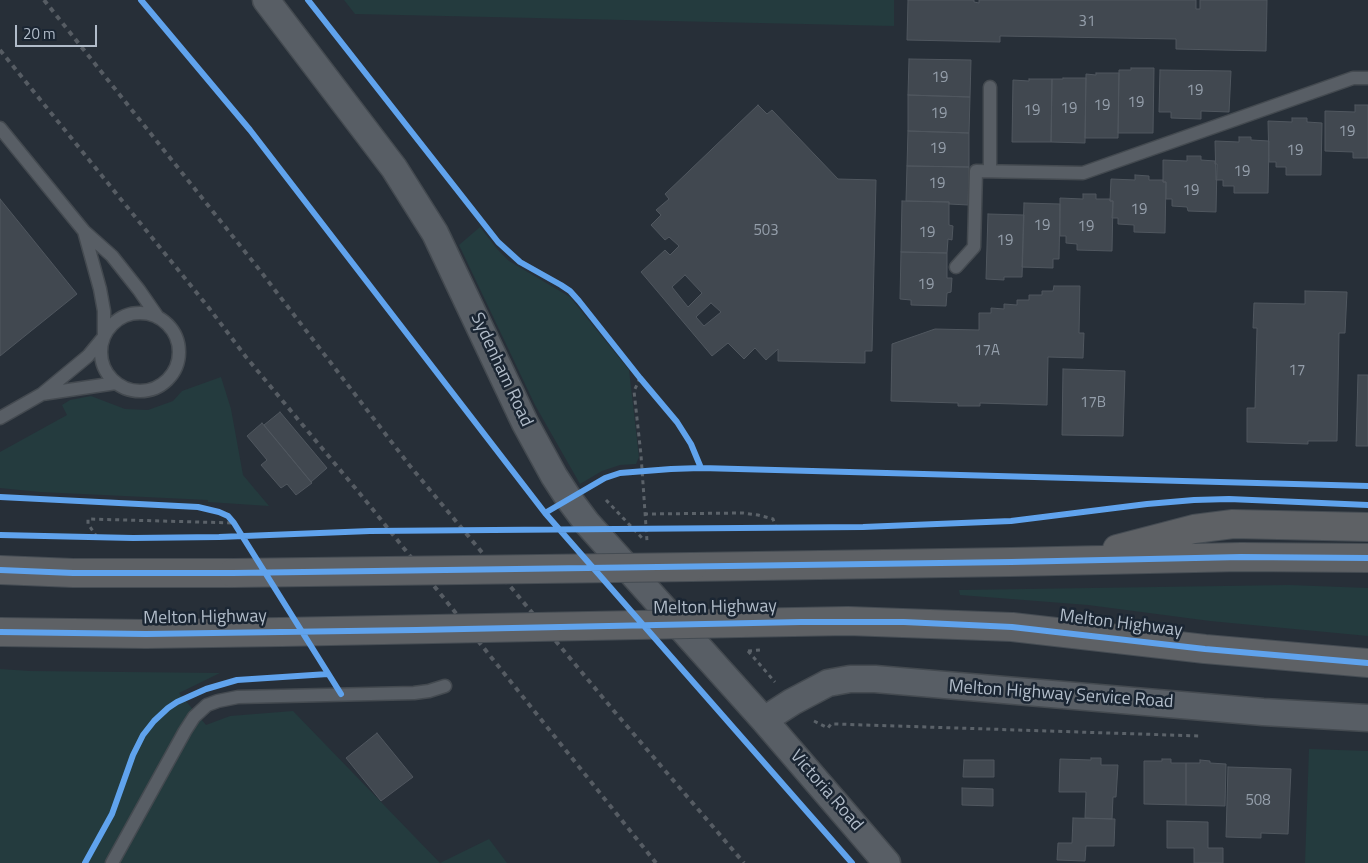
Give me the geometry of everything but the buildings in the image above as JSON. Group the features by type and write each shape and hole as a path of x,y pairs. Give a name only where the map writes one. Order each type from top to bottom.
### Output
{"highway":[{"path":"1074,561 1194,529 1214,526 1233,524 1368,528"},
{"path":"0,570 92,573 233,573 1241,557 1368,558"},
{"name":"Melton Highway","path":"0,632 146,634 848,621 1012,627 1368,663"}],"street":[{"name":"Sydenham Road","path":"266,0 394,168 430,226 456,276 525,423 554,476 587,523 764,720"},
{"name":"Melton Highway Service Road","path":"764,720 792,702 828,683 850,679 875,679 1263,712 1368,718"},
{"name":"Victoria Road","path":"764,720 888,863"}],"lane":[{"path":"956,267 974,247 976,171 1083,173 1353,78 1368,78"},
{"path":"990,87 990,171"},
{"path":"0,128 84,231 112,256 157,316"},
{"path":"0,418 42,394 88,356 103,337 111,325 121,317 132,313 145,312 157,316 168,324 176,334 180,347 179,360 174,373 166,382 154,389 141,392 128,390 116,384 107,375 102,364 100,352 103,337 104,311 84,231"},
{"path":"42,394 116,384"},
{"path":"112,863 180,738 194,717 207,706 218,701 238,697 408,693 428,691 445,686"}],"path":[{"path":"634,371 646,386"},
{"path":"640,378 634,392 638,471 647,543"},
{"path":"638,471 652,470"},
{"path":"644,514 743,513 773,519 776,528"},
{"path":"228,516 240,532"},
{"path":"97,537 88,524 88,519 234,523"},
{"path":"766,528 785,528"},
{"path":"627,529 656,529"},
{"path":"88,537 106,537"},
{"path":"792,702 805,717 828,728 831,724 834,724 1201,736"}],"green space":[{"path":"344,0 894,0 894,26 355,14"},
{"path":"480,227 509,261 570,297 629,370 639,457 636,464 620,465 602,471 580,484 535,405 459,245"},
{"path":"221,377 231,409 243,475 269,506 208,502 208,500 40,492 0,488 0,452 67,415 62,405 70,400 91,396 125,409 148,410 173,401 182,391"},
{"path":"1289,585 1368,588 1368,636 1210,621 1088,605 960,595 959,590"},
{"path":"0,669 220,673 179,693 206,725 230,716 293,711 440,863 0,863"},
{"path":"1309,749 1368,751 1368,863 1305,863"},
{"path":"489,839 507,863 440,863"}],"railway":[{"path":"44,0 258,268 410,466 614,711 744,863"},
{"path":"0,50 209,308 246,357 366,501 656,863"}],"cycle path":[{"path":"141,0 250,130 545,513 852,863"},
{"path":"308,0 498,242 520,262 561,285 579,301 677,422 691,444 701,468"},
{"path":"545,513 605,478 620,473 701,468 1368,486"},
{"path":"0,497 198,507 228,516 341,694"},
{"path":"0,535 133,538 219,537 370,531 863,527 1011,521 1194,500 1229,499 1368,505"},
{"path":"0,570 73,573 233,573 1241,557 1368,558"},
{"path":"0,632 146,634 801,622 904,622 1012,627 1205,649 1368,663"},
{"path":"85,863 112,814 133,755 143,735 168,708 206,689 237,680 328,674"}]}
